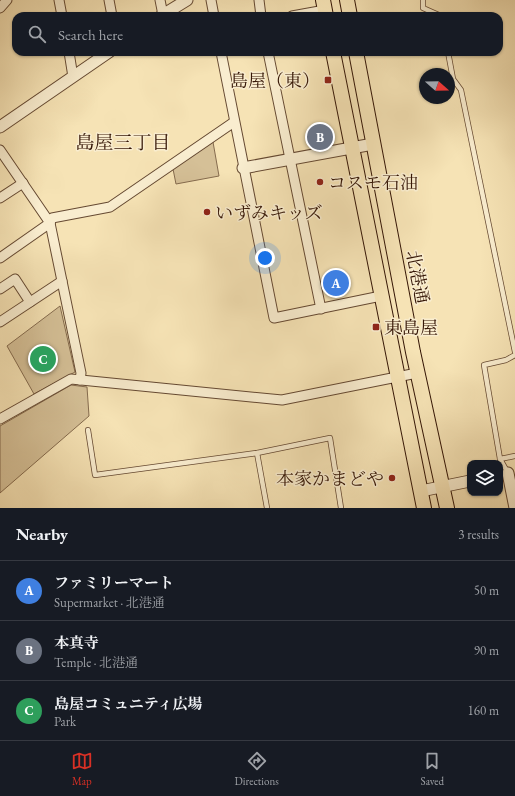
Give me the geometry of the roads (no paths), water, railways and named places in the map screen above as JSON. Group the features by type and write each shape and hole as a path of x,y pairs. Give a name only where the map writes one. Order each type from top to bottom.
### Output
{"main road":[{"path":"347,0 349,12"},
{"path":"334,56 424,508"},
{"name":"北港通","path":"357,56 417,373 423,394 447,508"}],"street":[{"path":"0,8 7,0"},
{"path":"59,0 61,12"},
{"path":"109,0 111,12"},
{"path":"160,0 162,12"},
{"path":"168,12 187,0"},
{"path":"211,0 213,12"},
{"path":"258,0 260,12"},
{"path":"310,12 324,9"},
{"path":"70,56 73,77"},
{"path":"0,127 103,56"},
{"path":"222,56 274,318 382,296"},
{"path":"269,56 320,309"},
{"path":"0,258 50,223 52,218 110,207 234,122"},
{"path":"243,168 373,144"},
{"path":"0,150 50,223 81,373 80,380"},
{"path":"0,198 23,183"},
{"path":"0,289 15,279 30,302"},
{"path":"0,322 62,280"},
{"path":"0,418 71,379 282,400 417,373"},
{"path":"508,473 515,508"},
{"path":"420,491 467,482"}],"lane":[{"path":"423,0 423,8 432,12"},
{"path":"449,56 453,79 461,90 515,352"},
{"path":"508,473 500,459 484,365 506,360 515,355"},
{"path":"88,430 96,475 258,453 330,438 341,508"},
{"path":"258,453 267,508"},
{"path":"500,459 515,456"}],"place":[{"name":"島屋（東）","path":"328,80"},
{"name":"本真寺","path":"320,137"},
{"name":"コスモ石油","path":"320,182"},
{"name":"いずみキッズ","path":"207,212"},
{"name":"ファミリーマート","path":"336,283"},
{"name":"東島屋","path":"376,327"},
{"name":"島屋コミュニティ広場","path":"43,359"},
{"name":"本家かまどや","path":"392,478"}],"district":[{"name":"島屋三丁目","path":"123,142"}]}
